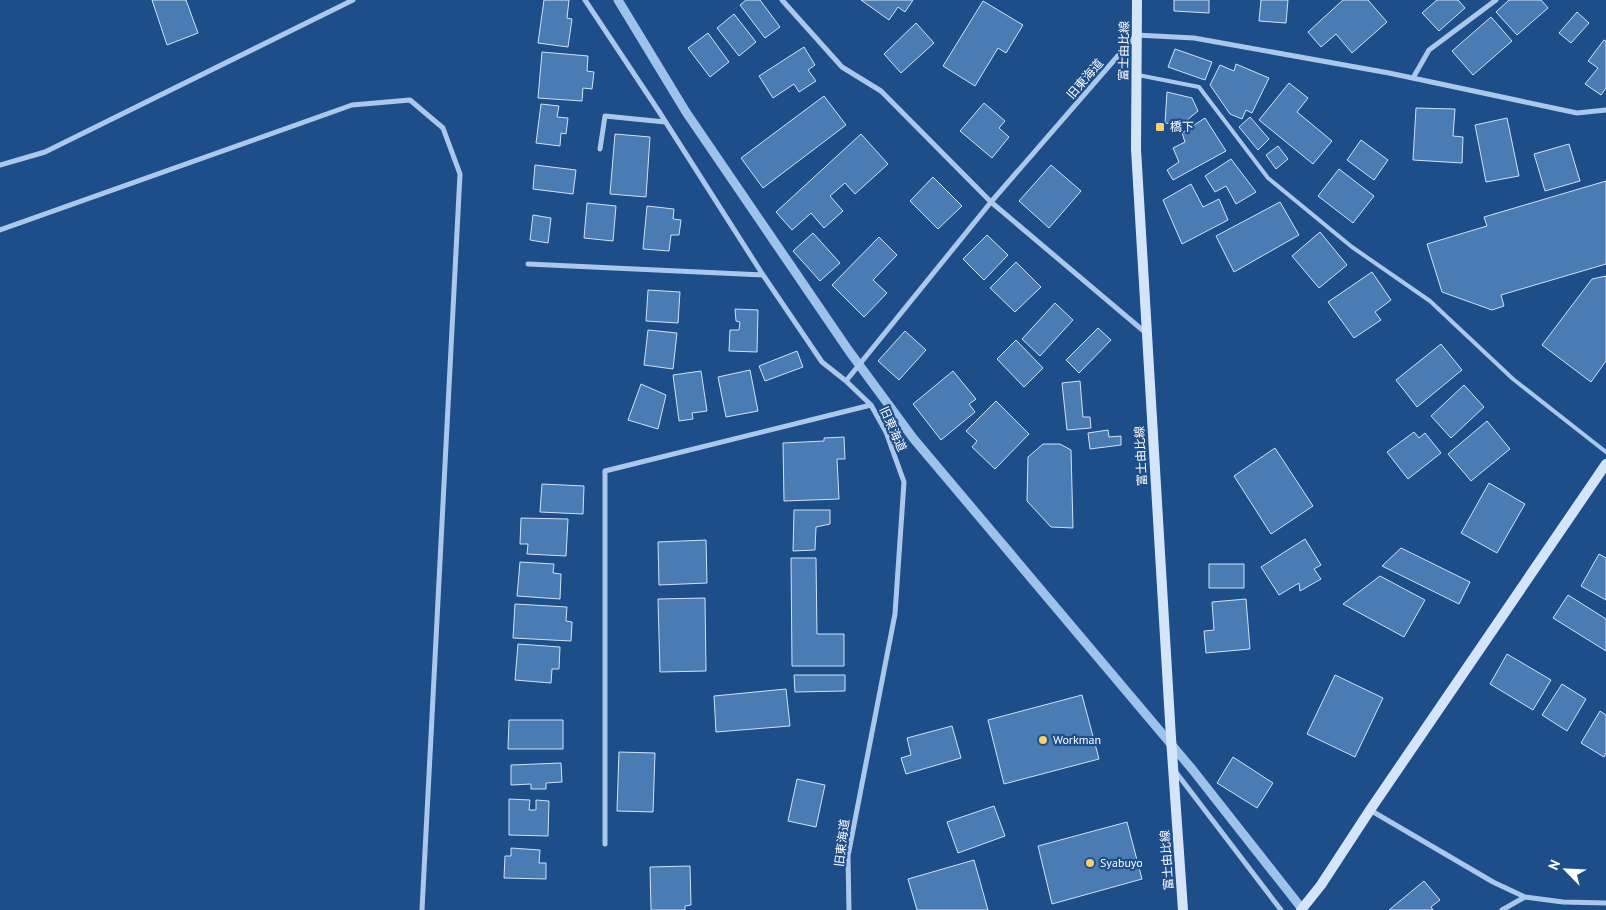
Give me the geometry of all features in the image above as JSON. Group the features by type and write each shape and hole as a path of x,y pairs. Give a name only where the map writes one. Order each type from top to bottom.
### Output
{"main road":[{"name":"富士由比線","path":"1137,0 1136,149 1183,910"},
{"path":"1301,910 1321,885 1606,464"}],"street":[{"path":"0,164 45,152 353,0"},
{"path":"585,0 763,275 822,362 846,381"},
{"path":"782,0 842,66 881,91 991,202 1146,333"},
{"path":"1413,78 1429,50 1496,0"},
{"path":"1136,35 1194,38 1413,78 1577,112 1606,110"},
{"name":"旧東海道","path":"849,910 848,856 895,614 904,482 886,432 871,405 846,381 991,202 1136,35"},
{"path":"0,230 352,104 410,100 443,128 460,174 422,910"},
{"path":"600,148 605,116 665,122"},
{"path":"528,264 763,275"},
{"path":"605,844 605,471 871,405"},
{"path":"1173,769 1281,910"},
{"path":"1370,810 1493,882 1525,897 1564,902 1606,903"},
{"path":"1502,910 1525,897"}],"lane":[{"path":"1136,75 1199,87 1268,178 1352,247 1430,301 1512,378 1606,452"}],"building":[{"path":"152,0 186,0 198,33 167,45"},
{"path":"544,0 569,0 567,18 572,19 568,47 538,43"},
{"path":"746,0 760,0 780,27 765,38 740,5"},
{"path":"861,0 913,0 905,12 898,7 889,20"},
{"path":"1174,0 1209,0 1209,13 1174,11"},
{"path":"1261,0 1288,0 1286,23 1259,21"},
{"path":"1343,0 1368,0 1387,22 1352,53 1336,34 1321,47 1308,32"},
{"path":"1437,0 1458,0 1465,8 1439,31 1422,13"},
{"path":"1509,0 1541,0 1548,8 1517,35 1496,12"},
{"path":"983,1 1023,25 1006,53 998,48 975,86 943,66"},
{"path":"1577,12 1589,23 1571,43 1559,33"},
{"path":"734,14 756,42 739,56 717,28"},
{"path":"1491,17 1512,41 1473,75 1452,51"},
{"path":"916,23 934,43 901,73 884,54"},
{"path":"708,33 729,62 710,77 688,48"},
{"path":"1604,40 1606,41 1606,88 1601,95 1585,84 1598,68 1588,61"},
{"path":"804,47 815,65 808,70 816,81 799,92 794,84 773,98 759,76"},
{"path":"1175,49 1212,62 1205,80 1168,67"},
{"path":"542,52 588,56 587,71 594,72 592,89 583,88 582,101 538,98"},
{"path":"1236,64 1269,78 1252,113 1246,110 1242,119 1230,114 1210,85 1220,65 1234,71"},
{"path":"1289,83 1308,98 1297,112 1332,141 1313,164 1259,120"},
{"path":"1167,92 1192,98 1198,111 1181,125 1165,123"},
{"path":"824,96 846,125 763,188 741,158"},
{"path":"984,103 1005,121 999,128 1009,137 992,158 960,131"},
{"path":"541,104 559,106 557,117 568,118 566,134 561,133 560,146 536,143"},
{"path":"1416,108 1455,109 1453,136 1463,137 1462,163 1413,160"},
{"path":"1250,117 1269,139 1258,150 1239,127"},
{"path":"1205,118 1226,151 1173,180 1167,170 1179,162 1173,148 1185,142 1182,133"},
{"path":"1507,118 1519,176 1486,182 1475,125"},
{"path":"615,134 650,137 646,197 610,194"},
{"path":"861,134 888,164 855,194 845,183 830,196 843,211 824,228 811,213 792,230 776,212"},
{"path":"1361,140 1388,160 1374,180 1347,160"},
{"path":"1569,144 1580,181 1545,191 1534,154"},
{"path":"1278,146 1288,159 1276,169 1266,155"},
{"path":"1231,159 1256,192 1236,204 1226,186 1215,192 1205,176"},
{"path":"535,165 576,170 573,194 533,189"},
{"path":"1051,165 1081,191 1049,228 1019,201"},
{"path":"1339,169 1374,196 1353,223 1318,196"},
{"path":"933,177 962,206 938,229 910,201"},
{"path":"1606,181 1606,264 1501,295 1504,306 1492,310 1442,292 1427,244 1487,226 1484,217"},
{"path":"1191,184 1203,207 1219,199 1228,220 1182,244 1163,200"},
{"path":"1280,202 1299,235 1234,272 1216,236"},
{"path":"587,203 616,206 613,241 584,238"},
{"path":"647,206 674,209 673,219 681,220 679,235 671,235 669,251 643,249"},
{"path":"533,215 551,218 548,243 530,240"},
{"path":"1320,232 1347,265 1319,288 1292,256"},
{"path":"813,233 840,263 820,281 793,251"},
{"path":"987,235 1008,255 984,280 963,259"},
{"path":"879,237 897,255 873,280 887,293 864,317 832,285"},
{"path":"1016,262 1041,287 1015,312 990,288"},
{"path":"1372,272 1391,300 1375,312 1381,320 1354,338 1328,302"},
{"path":"1606,276 1606,361 1591,382 1542,345 1592,279"},
{"path":"648,290 680,292 678,323 646,321"},
{"path":"1055,303 1073,320 1040,356 1022,339"},
{"path":"735,309 758,310 757,352 729,351 730,330 739,330 740,322 736,321"},
{"path":"1098,328 1111,340 1079,373 1066,360"},
{"path":"648,330 677,333 673,369 644,365"},
{"path":"905,331 926,350 899,380 878,361"},
{"path":"1016,340 1043,368 1024,387 997,359"},
{"path":"1441,344 1462,370 1417,407 1396,380"},
{"path":"797,351 803,367 765,381 759,366"},
{"path":"750,370 758,411 726,417 718,377"},
{"path":"701,371 707,411 692,413 693,419 679,421 673,375"},
{"path":"953,371 976,399 969,404 975,412 941,440 913,404"},
{"path":"1080,381 1083,417 1090,417 1091,428 1067,430 1062,383"},
{"path":"641,384 666,395 658,429 628,420"},
{"path":"1464,385 1484,407 1451,438 1431,416"},
{"path":"996,401 1029,434 995,469 972,447 977,441 966,431"},
{"path":"1487,421 1510,449 1471,481 1448,454"},
{"path":"1108,430 1109,437 1121,436 1121,445 1090,449 1088,433"},
{"path":"1414,432 1419,438 1425,433 1441,453 1408,479 1387,452"},
{"path":"844,437 845,459 837,459 839,499 784,501 783,443 824,441 824,438"},
{"path":"1043,444 1060,444 1071,450 1073,528 1051,527 1027,501 1028,457"},
{"path":"1275,448 1313,506 1271,534 1234,476"},
{"path":"1489,483 1525,504 1497,553 1461,533"},
{"path":"542,484 584,486 583,514 540,512"},
{"path":"794,510 830,510 830,524 816,527 815,550 793,551"},
{"path":"521,518 568,519 566,556 527,554 528,544 520,544"},
{"path":"1305,539 1321,565 1314,569 1321,579 1300,591 1299,583 1279,595 1261,567"},
{"path":"706,540 707,583 659,585 658,542"},
{"path":"1401,548 1470,582 1459,604 1382,566"},
{"path":"1599,554 1606,558 1606,600 1581,586"},
{"path":"791,558 816,558 817,634 844,634 844,666 792,666"},
{"path":"520,562 554,564 553,573 561,574 560,599 517,596"},
{"path":"1209,564 1244,564 1244,588 1209,588"},
{"path":"1380,576 1425,600 1404,637 1343,604"},
{"path":"1568,595 1606,619 1606,651 1553,618"},
{"path":"705,598 706,671 660,672 658,599"},
{"path":"1246,599 1250,649 1206,653 1204,631 1214,630 1212,602"},
{"path":"515,604 567,607 566,621 572,622 571,641 513,638"},
{"path":"518,644 560,647 559,669 552,669 551,683 515,680"},
{"path":"1507,654 1551,680 1533,710 1490,684"},
{"path":"794,675 845,675 845,691 795,692"},
{"path":"1335,675 1383,698 1355,757 1307,734"},
{"path":"1562,684 1586,699 1567,731 1542,715"},
{"path":"786,689 790,726 716,732 714,696"},
{"name":"Workman","path":"1082,695 1099,759 1004,784 988,720"},
{"path":"1600,711 1606,715 1606,753 1604,757 1581,743"},
{"path":"509,720 563,720 563,749 508,749"},
{"path":"952,726 961,758 906,774 901,758 911,755 907,738"},
{"path":"619,752 655,753 653,812 617,811"},
{"path":"1233,757 1273,783 1257,808 1217,783"},
{"path":"561,763 562,782 546,783 546,789 531,789 531,784 511,785 511,765"},
{"path":"797,779 825,785 816,827 788,821"},
{"path":"509,799 530,800 529,810 536,810 536,800 549,801 548,836 509,835"},
{"path":"994,806 1005,836 958,853 947,822"},
{"name":"Syabuyo","path":"1127,822 1142,879 1052,904 1038,846"},
{"path":"511,848 540,850 539,863 546,863 546,879 504,878 505,856 511,856"},
{"path":"974,860 988,910 917,910 908,879"},
{"path":"690,866 691,905 685,906 685,910 651,910 650,867"},
{"path":"1424,881 1440,900 1431,907 1433,910 1389,910"}],"waterway":[{"path":"618,0 686,112 849,351 913,438 1192,769 1303,910"}],"place":[{"name":"橋下","path":"1160,127"},
{"name":"Workman","path":"1043,740"},
{"name":"Syabuyo","path":"1090,863"}]}
